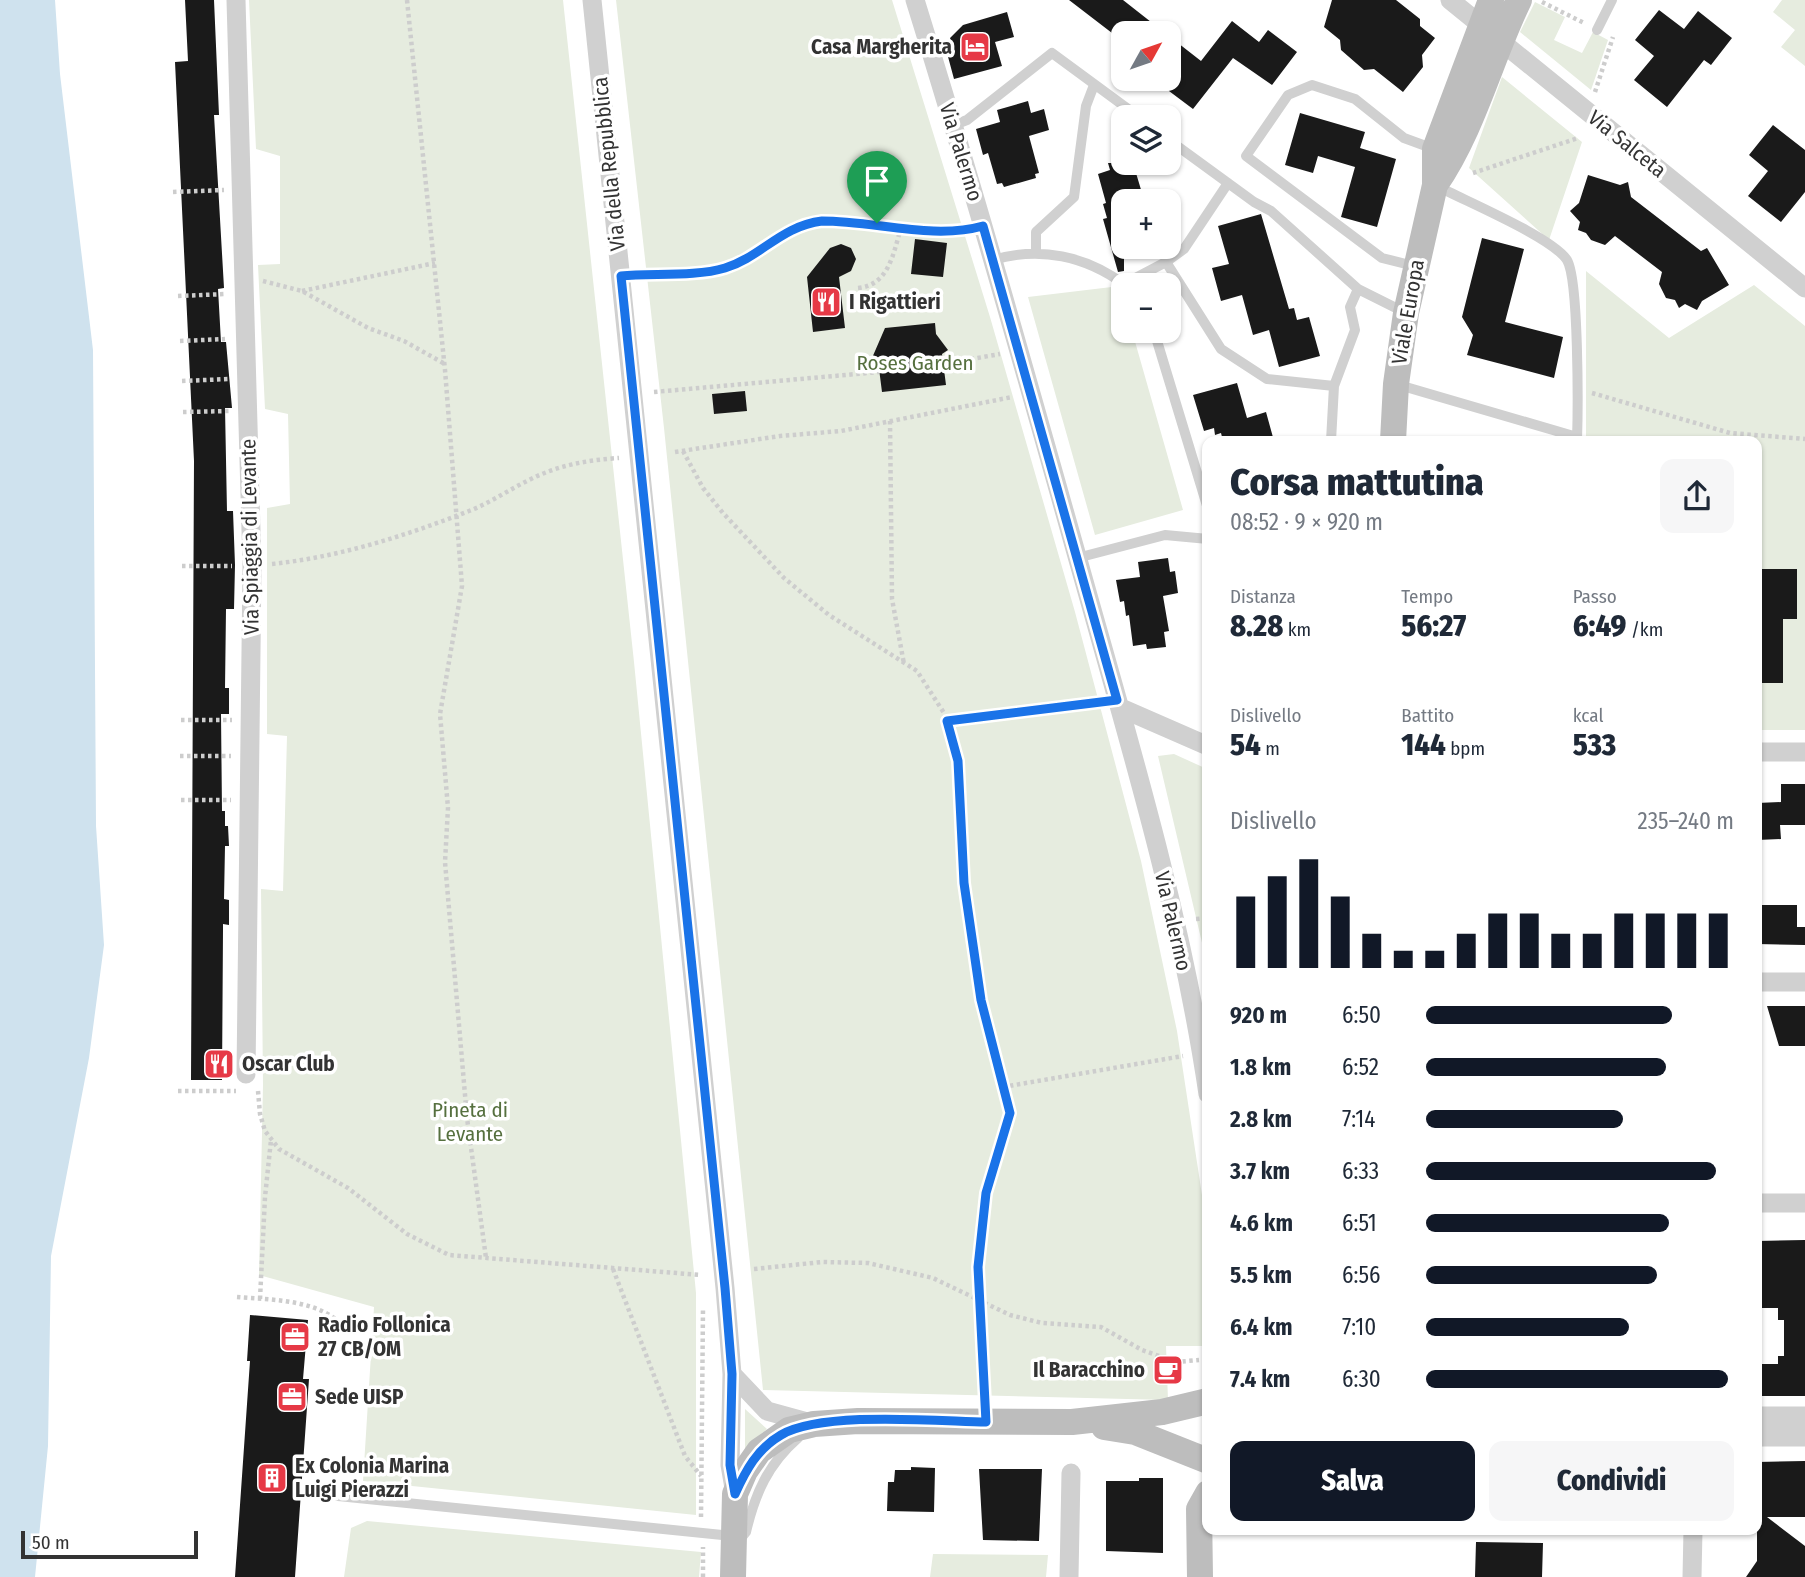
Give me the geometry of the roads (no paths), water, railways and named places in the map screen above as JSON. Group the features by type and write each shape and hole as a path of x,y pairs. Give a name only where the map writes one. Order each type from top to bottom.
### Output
{"main road":[{"name":"Viale Europa","path":"1392,436 1396,384 1406,313 1435,185 1434,149 1490,21 1520,0"},
{"name":"Viale Europa","path":"1435,185 1454,157 1490,21"},
{"path":"733,1577 735,1494 745,1471 759,1451 789,1430 814,1424 1072,1422 1162,1412 1202,1402"},
{"path":"1202,1408 1188,1426 1186,1435 1190,1445 1202,1456"},
{"path":"1072,1422 1135,1432 1202,1459"},
{"path":"1200,1577 1199,1509 1202,1504"}],"street":[{"name":"Via Spiaggia di Levante","path":"236,0 252,566 246,1074"},
{"name":"Via della Repubblica","path":"592,0 732,1374 730,1465 735,1494"},
{"name":"Via Palermo","path":"915,0 954,125 1119,704 1167,889 1202,1053"},
{"name":"Via Salceta","path":"1450,0 1490,21 1805,288"},
{"path":"1119,704 1202,744"},
{"path":"1131,749 1167,729"},
{"path":"1762,752 1805,752"},
{"path":"1762,982 1805,982"},
{"path":"1762,1203 1805,1203"},
{"path":"732,1374 766,1411 814,1424"},
{"path":"1762,1418 1805,1418"},
{"path":"1762,1435 1805,1435"},
{"path":"1069,1577 1071,1473"},
{"path":"1692,1577 1693,1535"}],"lane":[{"path":"1597,30 1612,0"},
{"path":"954,125 967,120 1052,53 1122,105"},
{"path":"1036,251 1036,232 1074,198 1086,106 1094,85"},
{"path":"1415,266 1382,258 1246,156 1288,95 1312,85 1354,99 1404,138 1434,149"},
{"path":"1181,149 1271,211 1358,289 1406,313"},
{"path":"1146,273 1166,262 1196,234 1228,183"},
{"path":"1435,185 1549,244 1567,261 1574,297 1577,436"},
{"path":"993,260 1036,251 1095,267 1111,276"},
{"path":"1166,262 1221,349 1268,379 1334,386"},
{"path":"1331,436 1334,386 1354,330 1350,307 1358,289"},
{"path":"1158,343 1202,489"},
{"path":"1396,384 1567,436"},
{"path":"1077,558 1165,535 1202,538"},
{"path":"338,1496 742,1537 746,1532 754,1500 771,1467 814,1424"}],"water":[{"path":"0,0 55,0 60,74 93,350 96,826 104,945 89,1058 51,1256 48,1446 35,1577 0,1577"}],"place":[{"name":"Casa Margherita","path":"975,47"},
{"name":"I Rigattieri","path":"826,302"},
{"name":"Oscar Club","path":"219,1064"},
{"name":"Radio Follonica 27 CB/OM","path":"295,1337"},
{"name":"Il Baracchino","path":"1168,1370"},
{"name":"Sede UISP","path":"292,1397"},
{"name":"Ex Colonia Marina Luigi Pierazzi","path":"272,1478"}],"park label":[{"name":"Roses Garden","path":"915,363"},
{"name":"Pineta di Levante","path":"470,1122"}]}
